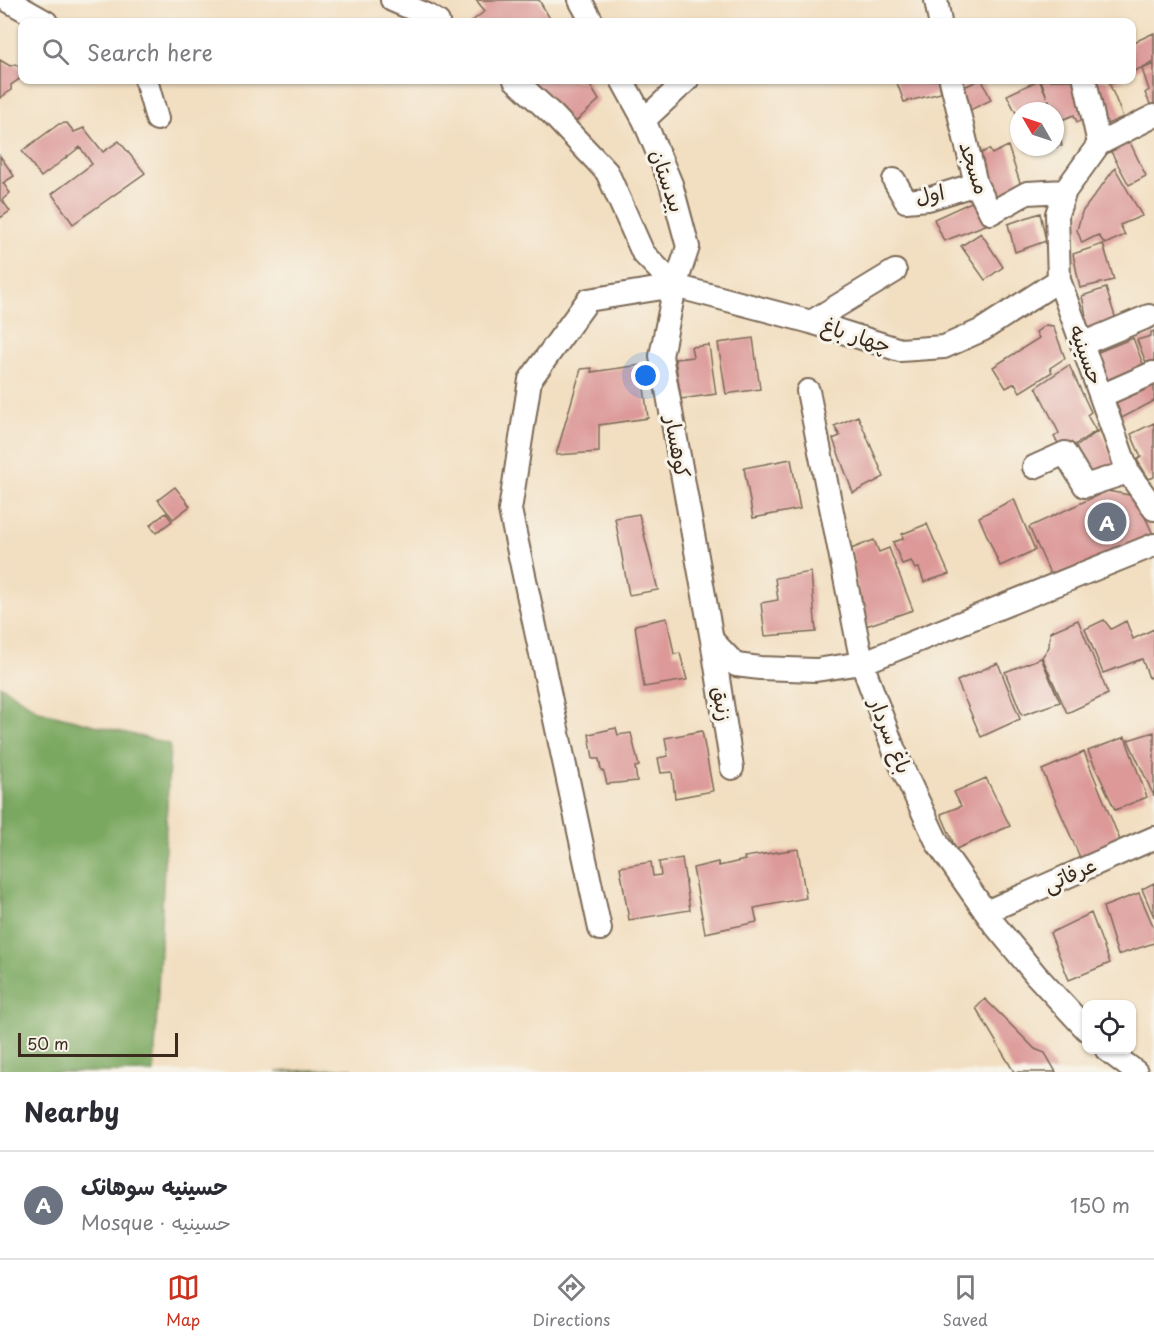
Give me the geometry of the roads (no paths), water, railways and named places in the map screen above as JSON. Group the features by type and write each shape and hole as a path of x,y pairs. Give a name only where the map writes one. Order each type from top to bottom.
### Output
{"street":[{"path":"7,0 39,18"},
{"path":"392,0 432,18"},
{"path":"580,0 590,18"},
{"path":"936,0 939,18"},
{"path":"147,84 157,119"},
{"path":"519,84 553,115 607,172 643,253 675,286"},
{"name":"بیدستان","path":"624,84 644,120 671,184 688,247 675,286"},
{"path":"644,120 683,84"},
{"name":"مسجد","path":"952,84 976,184 991,213 1027,193 1065,190"},
{"path":"1086,84 1099,144"},
{"path":"1065,190 1099,144 1154,116"},
{"name":"اول","path":"894,180 906,201 928,199 976,184"},
{"name":"حسینیه","path":"1065,190 1057,214 1059,280 1128,472 1154,509"},
{"path":"812,322 895,270"},
{"name":"چهار باغ","path":"675,286 812,322 900,350 944,347 982,330 1059,280"},
{"path":"600,929 510,510 530,380 588,300 675,286"},
{"name":"کوهسار","path":"675,286 661,356 712,640"},
{"path":"1082,344 1149,316"},
{"path":"1101,396 1153,373"},
{"name":"باغ سردار","path":"808,391 862,663 894,750 938,844 986,912 1036,975 1082,1025"},
{"path":"1034,466 1065,453 1085,486 1128,472"},
{"path":"712,640 736,665 760,669 816,670 862,663 1154,545"},
{"name":"زنبق","path":"712,640 732,768"},
{"name":"عرفاتی","path":"986,912 1154,838"},
{"path":"1112,1054 1136,1072"}],"place":[{"name":"حسینیه سوهانک","path":"1107,522"}]}
